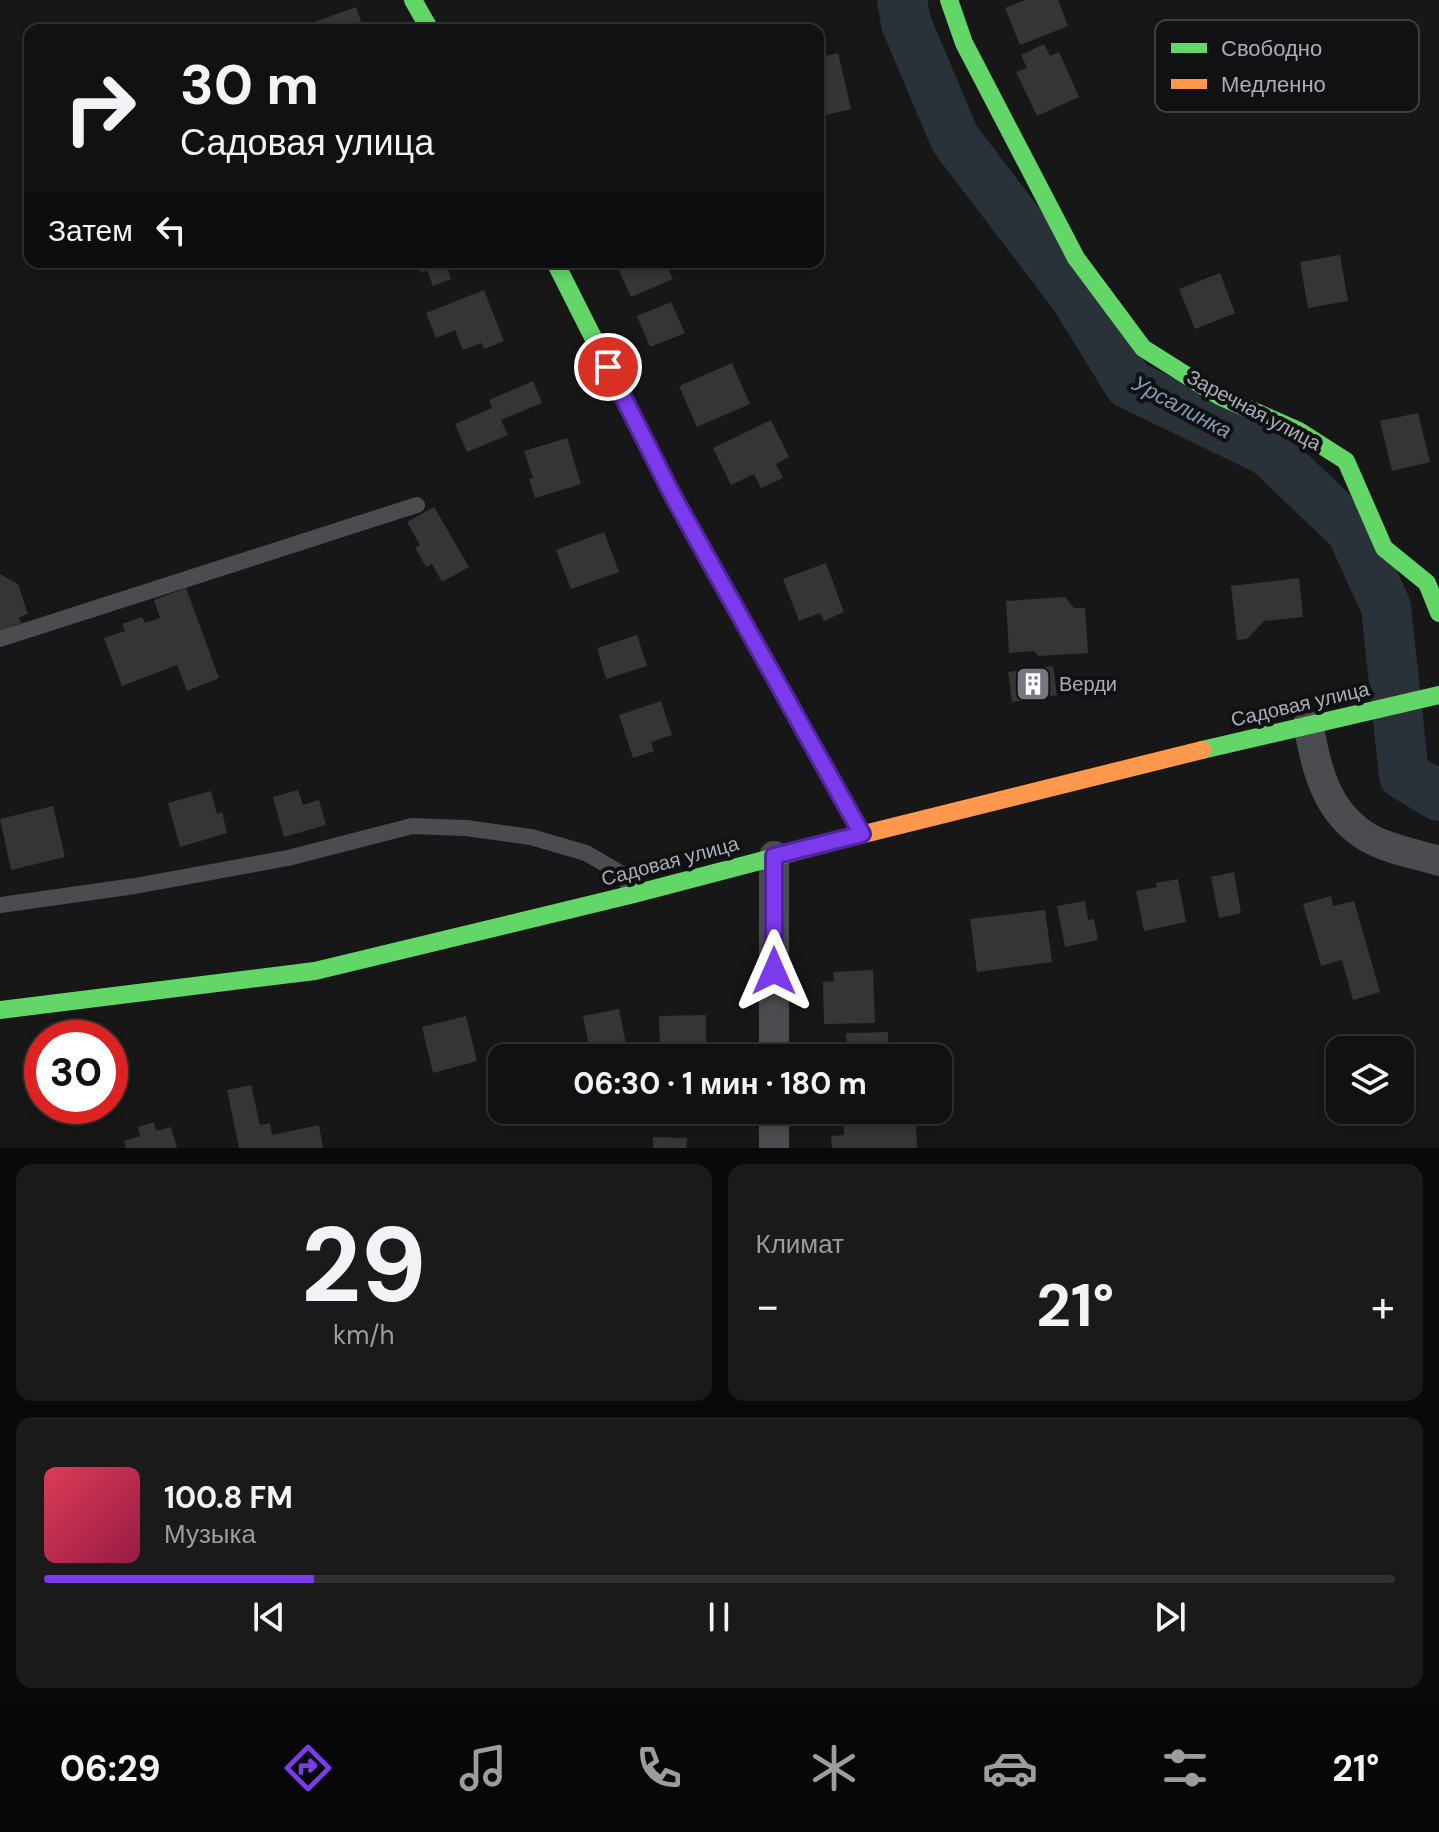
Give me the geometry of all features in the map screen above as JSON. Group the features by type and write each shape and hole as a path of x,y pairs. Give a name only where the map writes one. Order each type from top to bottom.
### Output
{"street":[{"path":"413,0 427,24"},
{"name":"Заречная улица","path":"949,0 964,43 1076,258 1143,348 1219,396 1299,431 1346,461 1384,548 1427,583 1439,613"},
{"path":"558,268 674,498 862,834"},
{"name":"Садовая улица","path":"0,1010 315,971 1308,724 1439,695"},
{"path":"1308,724 1318,777 1340,816 1369,838 1439,861"},
{"path":"774,856 774,1044"},
{"path":"774,1124 774,1148"}],"lane":[{"path":"0,639 417,505"},
{"path":"0,905 135,886 288,858 412,826 466,828 531,837 586,853 622,874 634,894"}],"building":[{"path":"1025,0 1058,0 1068,26 1020,45 1005,8"},
{"path":"356,7 362,24 309,24"},
{"path":"1044,44 1050,56 1059,52 1079,97 1037,116 1016,72 1027,68 1021,55"},
{"path":"838,53 851,109 824,116 824,56"},
{"path":"1340,255 1348,301 1308,308 1300,262"},
{"path":"419,268 447,268 451,279 433,286 427,270 421,273"},
{"path":"618,268 668,268 673,279 631,297"},
{"path":"1220,273 1235,313 1195,329 1179,289"},
{"path":"484,290 504,341 484,349 482,343 463,350 455,330 436,338 426,313"},
{"path":"671,302 685,333 650,347 637,316"},
{"path":"732,363 750,404 697,427 679,386"},
{"path":"533,381 542,403 501,420 508,435 467,452 455,424 492,408 489,400"},
{"path":"1418,413 1430,462 1392,471 1380,421"},
{"path":"771,420 789,457 776,464 783,478 761,488 754,474 731,485 713,448"},
{"path":"567,438 581,484 535,498 529,479 533,478 524,451"},
{"path":"434,507 469,567 442,582 432,564 426,567 415,548 420,545 407,522"},
{"path":"604,532 619,572 571,589 556,550"},
{"path":"826,563 844,612 824,621 820,613 799,621 783,579"},
{"path":"0,574 18,584 28,614 19,617 21,623 0,631"},
{"path":"1299,578 1303,617 1264,621 1247,639 1237,640 1231,586"},
{"path":"186,588 219,678 187,691 177,665 122,686 104,638 125,631 122,624 142,617 145,623 160,618 154,600"},
{"path":"1065,597 1074,608 1085,608 1088,653 1038,656 1034,651 1009,653 1006,601"},
{"path":"637,635 647,666 606,679 597,648"},
{"name":"Верди","path":"1053,666 1057,695 1012,702 1008,672"},
{"path":"661,701 672,735 651,742 654,751 633,758 619,715"},
{"path":"298,790 303,805 319,800 326,825 284,837 273,797"},
{"path":"211,791 217,814 222,812 227,833 180,847 168,803"},
{"path":"53,806 65,857 11,870 0,819"},
{"path":"1234,872 1241,913 1219,918 1211,877"},
{"path":"1178,879 1186,922 1144,931 1136,891"},
{"path":"1331,896 1333,906 1354,901 1380,992 1353,1000 1342,960 1321,966 1303,904"},
{"path":"1085,901 1088,920 1094,919 1098,940 1065,947 1057,906"},
{"path":"1045,910 1052,962 977,972 970,919"},
{"path":"873,970 875,1023 824,1024 823,982 834,981 833,972"},
{"path":"619,1009 626,1044 589,1044 583,1016"},
{"path":"706,1015 706,1044 660,1044 659,1016"},
{"path":"466,1016 477,1061 433,1073 422,1027"},
{"path":"888,1032 888,1044 846,1044 846,1033"},
{"path":"251,1085 260,1125 270,1123 272,1135 319,1125 323,1148 239,1148 227,1090"},
{"path":"154,1122 156,1131 171,1127 177,1148 126,1148 124,1141 140,1136 138,1127"},
{"path":"844,1124 916,1124 917,1148 832,1148 831,1136 844,1135"},
{"path":"653,1137 687,1138 686,1148 653,1148"}],"waterway":[{"name":"Урсалинка","path":"902,0 906,23 955,139 1074,295 1129,384 1268,451 1351,530 1386,607 1404,775 1439,796"}],"traffic: fast":[{"path":"413,0 427,24"},
{"path":"949,0 964,43 1076,258 1143,348 1219,396 1299,431 1346,461 1384,548 1427,583 1439,613"},
{"path":"558,268 674,498 862,834"},
{"path":"1202,750 1439,695"},
{"path":"0,1010 315,971 634,894 844,839"}],"traffic: slow":[{"path":"844,839 1202,750"}],"place":[{"name":"Верди","path":"1033,684"}],"route":[{"path":"608,367 674,498 862,834 774,856 774,971"}]}
